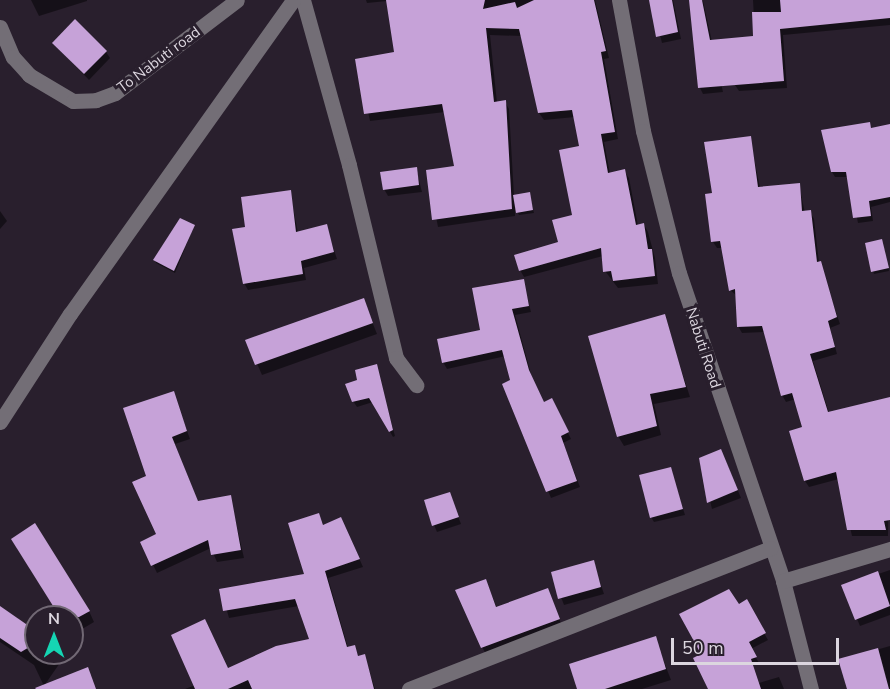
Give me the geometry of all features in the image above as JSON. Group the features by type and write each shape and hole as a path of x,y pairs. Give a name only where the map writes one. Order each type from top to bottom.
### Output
{"street":[{"name":"To Nabuti road","path":"0,27 13,57 29,75 74,101 96,100 115,93 237,0"},
{"path":"0,422 70,314 293,0"},
{"path":"303,0 349,165 396,358 416,385"},
{"name":"Nabuti Road","path":"619,0 643,132 679,273 783,581 811,689"},
{"path":"409,689 770,548"},
{"path":"783,581 890,549"}],"building":[{"path":"386,0 485,0 483,9 515,2 517,8 534,0 594,0 606,51 601,52 615,132 601,134 608,173 625,169 636,225 644,223 648,249 652,249 655,276 613,281 611,271 603,272 601,248 519,271 514,255 558,242 552,220 572,215 559,150 579,146 572,110 538,113 519,29 486,28 494,102 506,100 512,209 432,220 426,170 454,166 442,104 364,114 355,59 394,52"},
{"path":"649,0 672,0 678,32 656,37"},
{"path":"689,0 702,0 710,40 753,36 752,12 781,12 780,0 890,0 890,18 780,29 784,81 698,88"},
{"path":"75,19 107,51 84,74 52,43"},
{"path":"870,122 871,128 890,124 890,197 869,201 871,216 853,218 846,172 831,172 821,130"},
{"path":"751,136 758,187 800,183 802,211 811,210 817,262 821,261 837,317 828,321 835,347 810,354 828,412 890,397 890,520 884,521 886,530 847,530 836,472 804,481 789,431 802,427 792,393 781,396 762,326 737,327 735,289 729,291 720,241 711,242 705,194 712,193 704,142"},
{"path":"417,167 419,185 383,190 380,172"},
{"path":"291,190 296,232 327,224 334,252 301,261 303,274 243,284 232,229 245,227 241,197"},
{"path":"530,192 533,210 516,213 513,195"},
{"path":"180,218 195,225 174,271 153,260"},
{"path":"882,239 889,268 871,272 865,243"},
{"path":"524,279 529,306 512,309 529,370 544,402 552,398 569,432 561,436 577,481 546,492 502,384 510,380 502,350 442,363 437,339 480,330 472,288"},
{"path":"364,298 373,323 255,365 245,340"},
{"path":"665,314 686,387 650,394 657,426 617,437 588,336"},
{"path":"377,364 393,430 389,432 369,398 352,402 345,384 357,380 355,370"},
{"path":"174,391 187,431 172,437 198,501 231,495 241,550 211,555 208,540 151,566 140,542 156,534 132,482 146,476 123,408"},
{"path":"721,449 738,490 707,503 699,458"},
{"path":"671,467 683,509 650,518 639,475"},
{"path":"450,492 459,517 432,526 424,500"},
{"path":"319,513 323,525 341,517 360,559 325,571 347,647 355,645 358,656 365,654 374,689 252,689 248,680 228,689 195,689 171,635 205,619 228,668 276,646 309,639 295,599 223,611 219,589 304,574 288,523"},
{"path":"35,523 90,611 84,614 84,605 52,605 11,539"},
{"path":"594,560 601,587 558,599 551,572"},
{"path":"878,571 890,606 855,620 841,585"},
{"path":"486,579 496,607 548,588 560,619 481,648 455,590"},
{"path":"729,589 739,604 747,599 766,633 749,642 757,657 751,659 761,689 708,689 693,658 701,654 679,614"},
{"path":"0,606 24,623 24,650 21,652 0,638"},
{"path":"656,636 666,669 605,689 577,689 569,664"},
{"path":"878,648 889,689 847,689 838,659"},
{"path":"88,667 96,689 35,688"}]}
